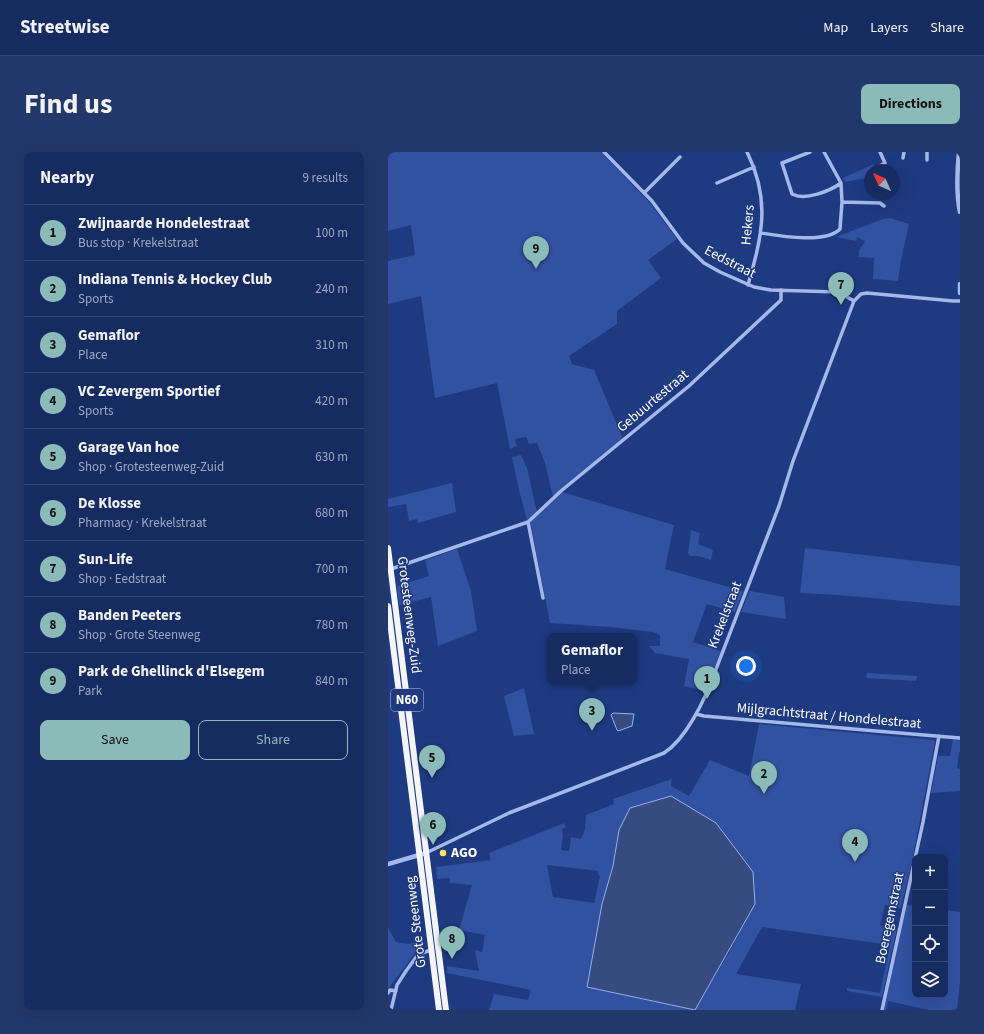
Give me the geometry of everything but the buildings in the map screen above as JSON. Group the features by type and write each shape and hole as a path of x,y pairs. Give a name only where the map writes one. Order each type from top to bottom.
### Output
{"highway":[{"name":"Grotesteenweg-Zuid","path":"388,548 423,854"},
{"name":"Grotesteenweg-Zuid","path":"388,606 423,854"},
{"name":"Grote Steenweg","path":"423,854 431,950 439,1010"},
{"name":"Grote Steenweg","path":"423,854 446,1010"}],"street":[{"name":"Eedstraat","path":"604,152 662,213 683,244 698,260 748,285 761,289 838,292 854,301"},
{"name":"Hekers","path":"747,152 754,166 760,189 763,214 761,233 748,285"},
{"path":"810,152 782,163 792,194 800,197 808,197 835,187 841,183"},
{"path":"761,233 785,237 809,238 834,233 840,228 842,202 841,183 824,152"},
{"path":"880,152 885,163 883,164"},
{"path":"904,152 904,158"},
{"path":"927,152 927,160"},
{"path":"959,152 958,195 960,212"},
{"path":"644,193 680,157"},
{"path":"717,183 754,166"},
{"path":"842,202 880,203 884,206"},
{"path":"960,284 960,293"},
{"name":"Gebuurtestraat","path":"391,569 528,522 561,491 690,386 781,300 781,290"},
{"path":"854,301 860,294 867,293 953,302 960,300"},
{"name":"Krekelstraat","path":"423,854 509,813 664,753 672,748 696,714 708,691 854,301"},
{"path":"528,522 543,598"},
{"name":"Mijlgrachtstraat / Hondelestraat","path":"696,714 737,719 960,738"},
{"name":"Boeregemstraat","path":"882,1010 939,736"},
{"path":"388,864 423,854"},
{"path":"391,1010 397,985 417,956 431,950"},
{"path":"388,993 390,990 396,991"}],"shaded area":[{"path":"388,152 601,152 650,203 677,239 648,260 661,278 617,311 617,324 569,356 572,364 594,370 623,439 553,497 545,463 537,443 529,444 526,437 515,439 517,446 510,449 497,383 435,398 421,296 388,304 388,261 415,255 411,225 388,231"},
{"path":"864,169 864,178 845,182 843,178"},
{"path":"890,218 909,224 898,281 873,279 874,258 859,257 859,251 865,241 857,237 856,241 836,237 883,219"},
{"path":"521,455 527,468 537,512 527,520 512,457"},
{"path":"452,483 456,512 418,523 417,519 409,521 406,504 388,507 388,499"},
{"path":"562,492 674,525 665,569 743,591 735,612 707,604 693,642 721,651 705,691 684,686 689,659 655,653 649,646 660,646 660,635 652,632 610,627 550,623 530,521"},
{"path":"691,530 700,533 698,544 713,550 711,560 698,556 690,556 688,554"},
{"path":"805,548 960,566 960,606 800,593"},
{"path":"457,549 471,591 477,631 438,646 431,597 399,605 397,586 429,576 425,560"},
{"path":"750,591 784,597 786,619 741,612"},
{"path":"867,673 917,676 916,681 866,678"},
{"path":"524,688 534,734 514,736 504,696"},
{"path":"613,713 634,714 632,726 618,731 611,715"},
{"path":"759,724 935,741 914,854 912,854 912,862 901,908 885,905 880,925 897,928 882,997 847,991 847,988 880,993 890,945 762,927 736,974 801,984 795,1010 695,1010 489,1010 494,994 528,1000 531,990 447,973 447,966 479,971 475,950 482,952 485,935 459,930 472,885 450,883 450,878 437,879 436,867 491,860 489,853 564,823 566,827 562,829 563,835 561,850 569,851 571,837 581,839 585,829 586,815 614,804 613,799 672,779 671,786 689,796 710,760 749,776","holes":["619,830 755,904 727,956 695,1010 587,987 602,904 613,866","547,865 598,871 598,875 600,876 594,903 553,897"]},
{"path":"953,739 960,740 960,752 957,768 960,769 960,791 931,793 938,756 950,756"},
{"path":"671,796 716,823 753,872 755,904 695,1010 587,987 602,904 613,866 619,830 630,808"},
{"path":"905,905 912,906 912,998 948,998 948,910 960,912 960,982 957,1010 929,1010 888,1001 886,1010 883,1010"},
{"path":"388,928 396,942 408,944 419,941 420,947 388,989"}],"place":[{"name":"Park de Ghellinck d'Elsegem","path":"536,269"},
{"name":"Sun-Life","path":"841,305"},
{"name":"Zwijnaarde Hondelestraat","path":"707,699"},
{"name":"Gemaflor","path":"592,731"},
{"name":"Garage Van hoe","path":"432,778"},
{"name":"Indiana Tennis & Hockey Club","path":"764,794"},
{"name":"De Klosse","path":"433,845"},
{"name":"AGO","path":"443,853"},
{"name":"VC Zevergem Sportief","path":"855,862"},
{"name":"Banden Peeters","path":"452,959"}]}
